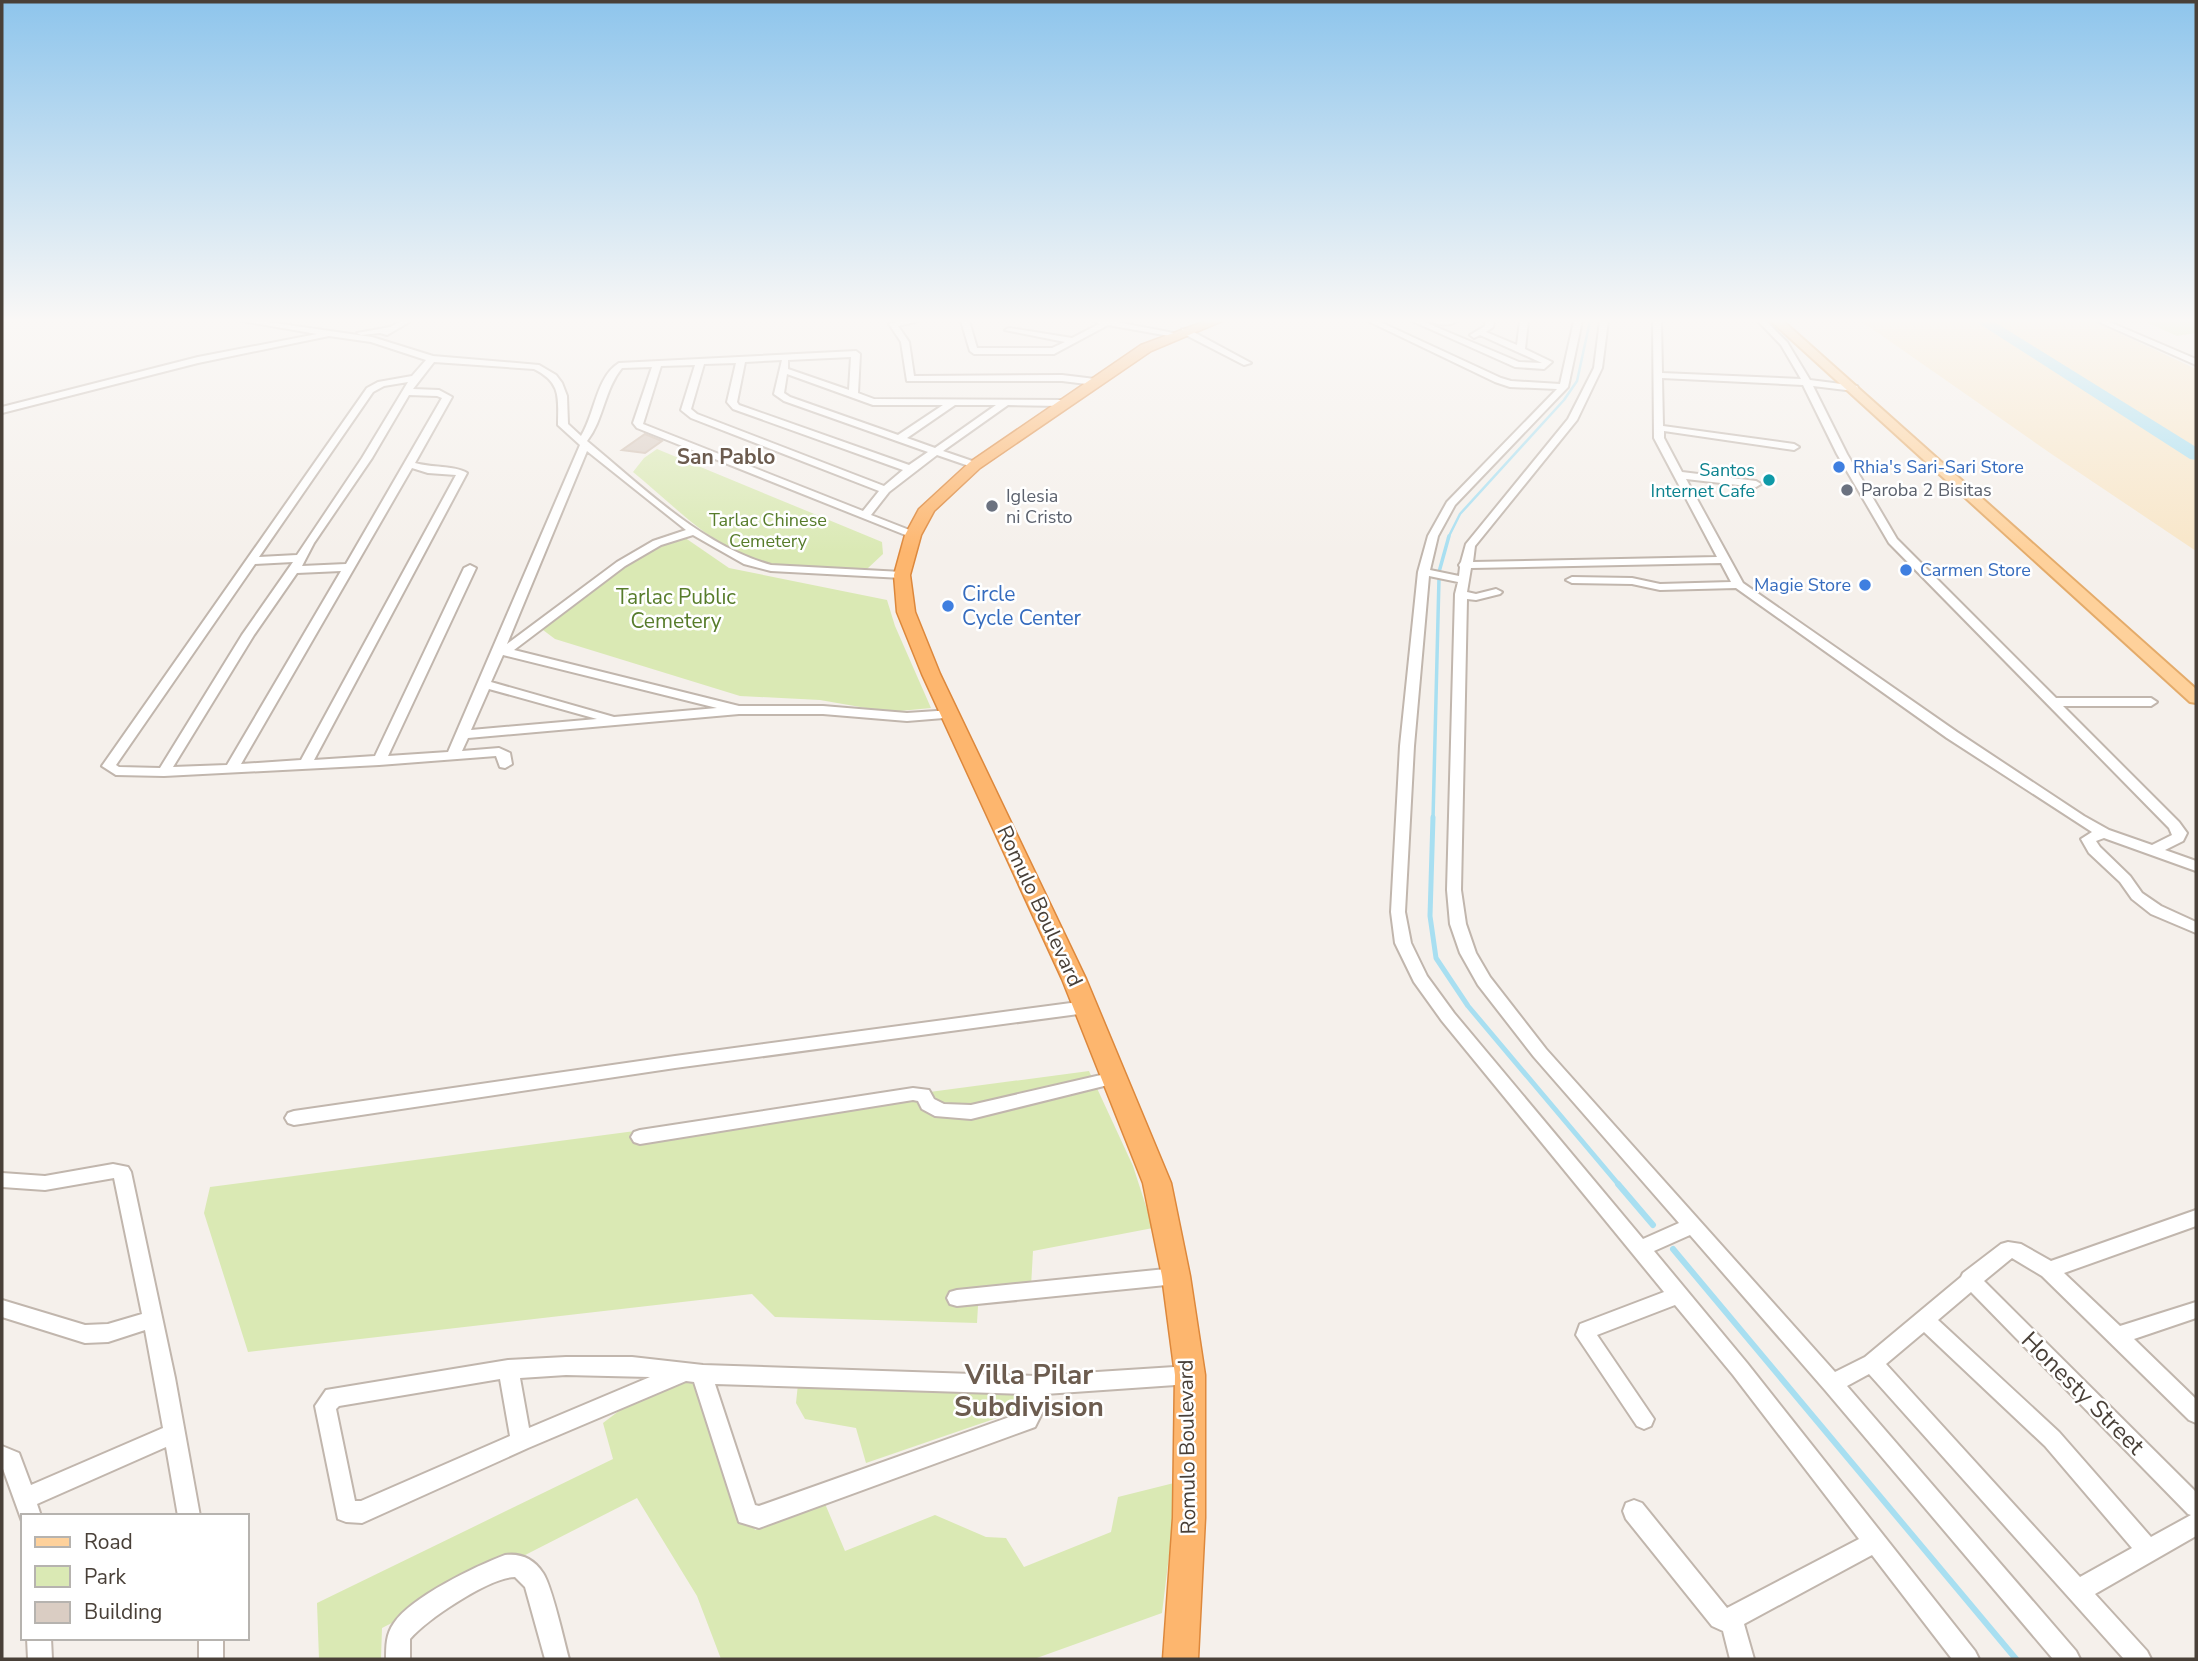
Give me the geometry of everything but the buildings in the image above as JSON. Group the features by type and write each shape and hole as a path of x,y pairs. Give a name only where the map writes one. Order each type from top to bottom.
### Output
{"highway":[{"name":"Romulo Boulevard","path":"1071,399 975,465 927,509 913,535 902,575 906,612 932,674 1086,1007 1157,1183 1176,1276 1190,1375 1189,1518 1180,1659"}],"main road":[{"path":"1866,399 2196,698"}],"street":[{"path":"2,401 34,399"},
{"path":"2,410 47,399"},
{"path":"364,399 109,765 116,771 164,772 499,752 505,755 505,764"},
{"path":"164,772 248,635 405,399"},
{"path":"232,768 445,399"},
{"path":"562,399 563,425 694,531 737,559 756,566 902,575"},
{"path":"453,756 484,684 502,651 602,399"},
{"path":"646,399 638,423 640,426 913,535"},
{"path":"689,399 686,410 694,416 885,490"},
{"path":"733,399 736,407 909,469"},
{"path":"788,399 975,465"},
{"path":"860,399 883,403 1064,403"},
{"path":"1553,399 1451,505 1433,536 1424,572 1407,746 1398,898 1403,943 1420,978 1448,1017 1641,1248 1967,1659"},
{"path":"1583,399 1572,420 1470,546 1462,580 1454,890 1458,924 1468,953 1483,981 1540,1053 1832,1383 2068,1659"},
{"path":"1658,399 1659,438 1738,585 1952,736 2104,833 2196,866"},
{"path":"1814,399 1893,541 2180,833 2178,838 2151,851"},
{"path":"865,516 885,490 909,469 1007,402"},
{"path":"900,438 954,403"},
{"path":"1659,428 1794,447"},
{"path":"305,765 462,473 428,470 408,464"},
{"path":"1679,475 1756,484"},
{"path":"502,651 621,564 657,543 694,531"},
{"path":"1424,572 1462,580 1724,560"},
{"path":"251,561 349,567"},
{"path":"379,761 470,568"},
{"path":"1462,580 1476,597 1496,592"},
{"path":"1572,580 1632,581 1660,587 1738,585"},
{"path":"502,651 739,710"},
{"path":"484,684 617,720"},
{"path":"2053,702 2151,702"},
{"path":"463,735 739,710 823,710 907,717 951,714"},
{"path":"2104,833 2088,839 2094,850 2125,879 2137,896 2156,911 2196,928"},
{"path":"294,1118 688,1060 1086,1007"},
{"path":"640,1137 914,1094 923,1095 928,1104 941,1111 971,1111 1114,1078"},
{"path":"2,1180 45,1183 113,1171 122,1172 153,1319 189,1514"},
{"path":"2049,1270 2196,1218"},
{"path":"1641,1248 1692,1226"},
{"path":"1832,1383 1872,1363 1970,1279 2008,1251 2014,1250 2049,1270 2195,1411"},
{"path":"957,1298 1176,1276"},
{"name":"Honesty Street","path":"1970,1279 2196,1507"},
{"path":"1643,1419 1586,1335 1587,1330 1678,1295"},
{"path":"2,1309 85,1334 108,1333 153,1319"},
{"path":"2118,1336 2196,1310"},
{"path":"1923,1319 2052,1440 2148,1550"},
{"path":"1872,1363 2139,1659"},
{"path":"695,1373 521,1441 362,1512 346,1511 325,1406 333,1397 508,1369 632,1366 695,1373 1035,1385 1190,1375"},
{"path":"508,1369 521,1441"},
{"path":"695,1373 706,1390 747,1514 759,1517 1028,1420 1035,1407 1035,1385"},
{"path":"2,1456 12,1460 28,1507 175,1433"},
{"path":"1633,1511 1720,1618 1726,1621 1875,1542"},
{"path":"2078,1591 2196,1524"},
{"path":"398,1659 402,1632 413,1619 505,1566 520,1566 535,1581 557,1659"},
{"path":"1732,1620 1742,1659"},
{"path":"39,1640 40,1659"},
{"path":"211,1640 211,1659"}],"green space":[{"name":"Tarlac Chinese Cemetery","path":"657,449 882,542 883,554 867,569 786,568 764,565 746,558 712,538 633,472 644,458"},
{"name":"Tarlac Public Cemetery","path":"681,535 729,568 887,600 895,626 931,708 889,712 820,700 740,696 555,639 539,627 659,542"},
{"path":"1089,1071 1133,1166 1153,1228 1033,1251 1031,1287 979,1289 977,1323 775,1317 752,1294 248,1352 204,1213 210,1187"},
{"path":"690,1381 699,1388 755,1530 823,1499 845,1551 935,1515 986,1537 1006,1538 1024,1567 1111,1532 1118,1497 1178,1482 1162,1613 1034,1659 721,1659 697,1596 637,1498 382,1628 381,1659 319,1659 317,1603 613,1459 603,1423 636,1398"},
{"path":"798,1384 1013,1393 1026,1408 866,1463 856,1428 805,1419 796,1403"}],"sand":[{"path":"1972,399 2196,399 2196,551"}],"waterway":[{"path":"1449,536 1460,514 1565,399"},
{"path":"2106,399 2196,455"},
{"path":"1439,572 1449,536"},
{"path":"1433,819 1439,578"},
{"path":"1433,817 1430,916 1436,958 1468,1006 1619,1185"},
{"path":"1618,1184 1653,1225"},
{"path":"1673,1249 2016,1659"}],"place":[{"name":"Rhia's Sari-Sari Store","path":"1839,467"},
{"name":"Santos Internet Cafe","path":"1769,480"},
{"name":"Paroba 2 Bisitas","path":"1847,490"},
{"name":"Iglesia ni Cristo","path":"992,506"},
{"name":"Carmen Store","path":"1906,570"},
{"name":"Magie Store","path":"1865,585"},
{"name":"Circle Cycle Center","path":"948,606"}],"district":[{"name":"San Pablo","path":"726,457"},
{"name":"Villa Pilar Subdivision","path":"1029,1390"}]}
